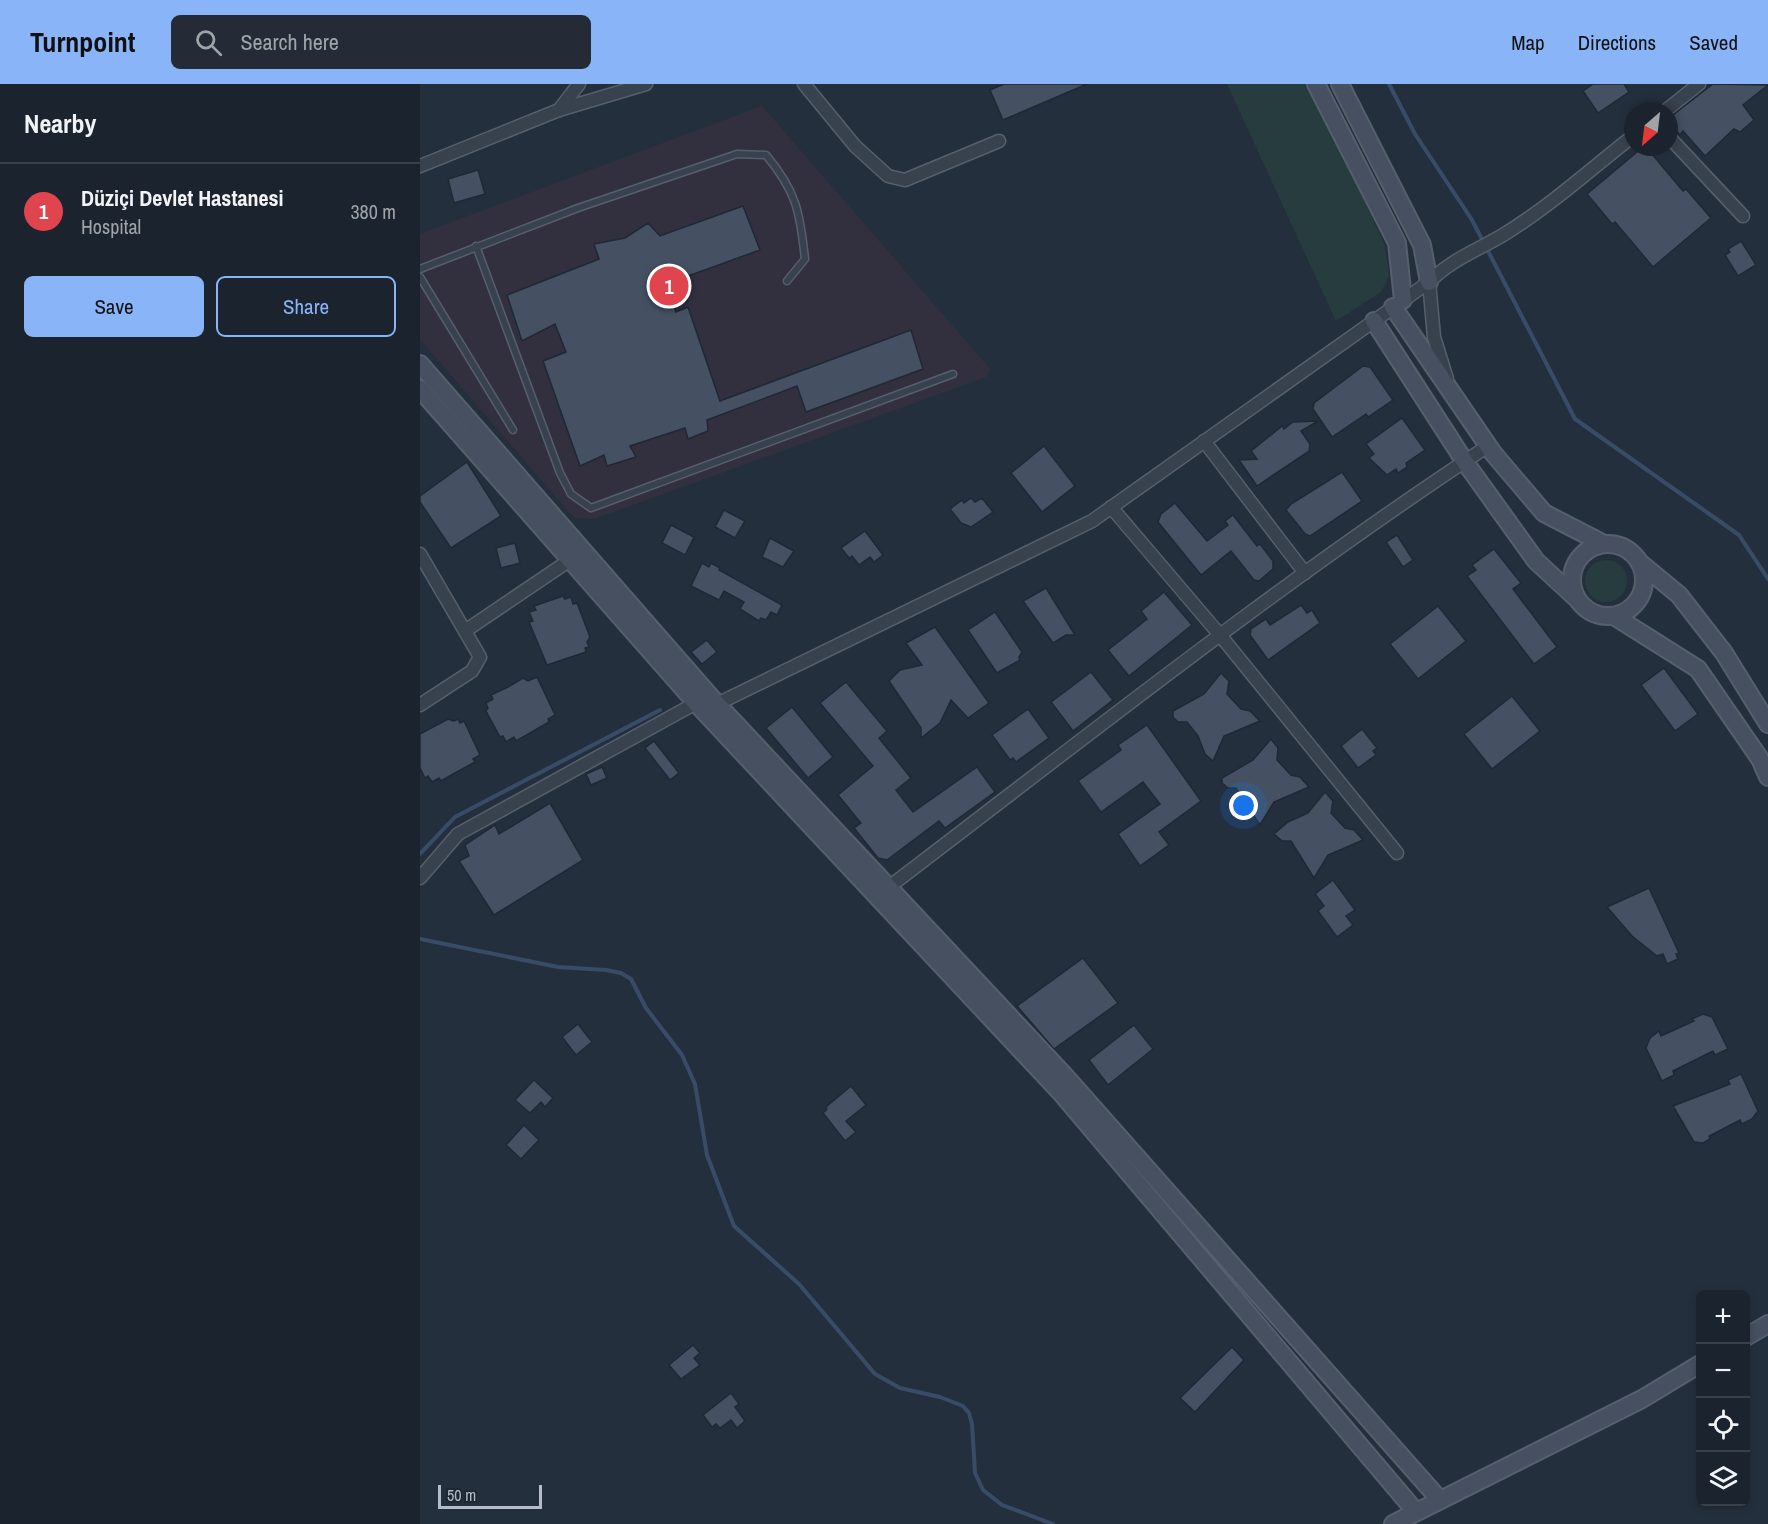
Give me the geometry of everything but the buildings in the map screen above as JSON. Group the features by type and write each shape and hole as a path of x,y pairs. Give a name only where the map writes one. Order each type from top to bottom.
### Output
{"main road":[{"path":"1316,84 1397,243 1398,303 1451,392 1488,447 1544,513 1604,544 1624,548 1679,595 1724,653 1768,724"},
{"path":"1340,84 1422,245 1428,282"},
{"path":"1374,321 1465,462 1536,561 1581,604 1597,615 1614,616 1630,609 1642,592 1643,572 1639,562"},
{"path":"420,364 717,704 1066,1077 1440,1500"},
{"path":"420,389 696,703 1062,1094 1416,1512"},
{"path":"1575,597 1572,577 1574,567 1586,551 1604,544"},
{"path":"1614,616 1698,669 1760,759 1768,777"},
{"path":"1750,1335 1768,1324"},
{"path":"1392,1524 1642,1399 1696,1367"}],"street":[{"path":"559,110 579,84"},
{"path":"420,166 559,110 646,84"},
{"path":"804,84 855,146 888,176 905,180 999,141"},
{"path":"1676,102 1699,84"},
{"path":"420,878 458,834 696,703 717,704 1092,521 1374,321 1462,255 1503,235 1624,143"},
{"path":"1678,147 1743,216"},
{"path":"1428,282 1434,337 1451,392"},
{"path":"1204,441 1305,573"},
{"path":"889,887 1220,635 1390,511 1488,447"},
{"path":"1111,507 1220,635 1397,853"},
{"path":"420,554 480,657 472,671 420,705"},
{"path":"465,631 570,560"}],"lane":[{"path":"420,269 476,246 737,154 766,155 781,172 799,210 805,259 787,281"},
{"path":"476,246 560,473 571,495 591,508 953,374"},
{"path":"420,277 513,430"}],"shaded area":[{"path":"762,106 991,370 986,377 594,519 574,518 420,339 420,234"}],"green space":[{"path":"1227,84 1310,84 1385,246 1389,276 1381,292 1336,321"},
{"path":"1606,560 1621,566 1627,581 1621,596 1606,602 1591,596 1585,581 1591,566"}],"waterway":[{"path":"1389,84 1415,134 1472,220 1575,419 1739,535 1768,579"},
{"path":"420,854 455,817 660,710"},
{"path":"420,939 558,967 606,970 621,973 631,979 646,1008 682,1055 695,1084 707,1155 734,1226 799,1284 875,1374 900,1388 940,1397 963,1406 969,1413 972,1424 975,1473 983,1490 1002,1505 1053,1524"}],"place":[{"name":"Düziçi Devlet Hastanesi","path":"669,286"}]}
